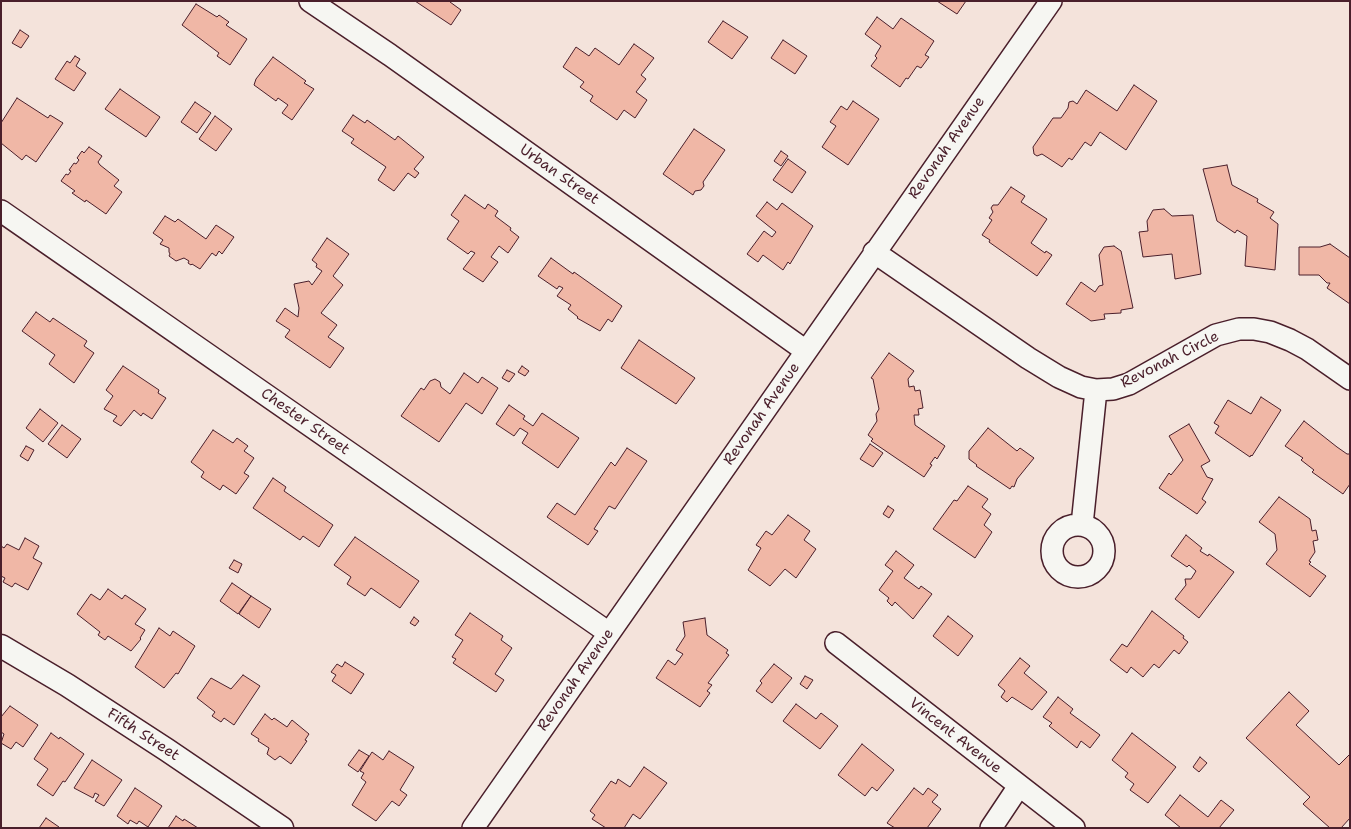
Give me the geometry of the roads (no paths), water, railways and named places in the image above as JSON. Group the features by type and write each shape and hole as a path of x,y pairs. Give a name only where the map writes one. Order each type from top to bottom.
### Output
{"street":[{"name":"Urban Street","path":"310,1 390,55 806,351"},
{"name":"Revonah Avenue","path":"473,828 874,252 1051,1"},
{"name":"Chester Street","path":"1,211 609,633"},
{"name":"Revonah Circle","path":"874,252 1058,377 1074,385 1096,390 1113,389 1129,384 1216,335 1240,329 1254,329 1270,332 1290,340 1307,349 1350,379"},
{"path":"1082,526 1096,390"},
{"name":"Vincent Avenue","path":"836,643 1074,828"},
{"name":"Fifth Street","path":"1,646 67,685 160,745 282,828"},
{"path":"991,828 1019,786"}]}
